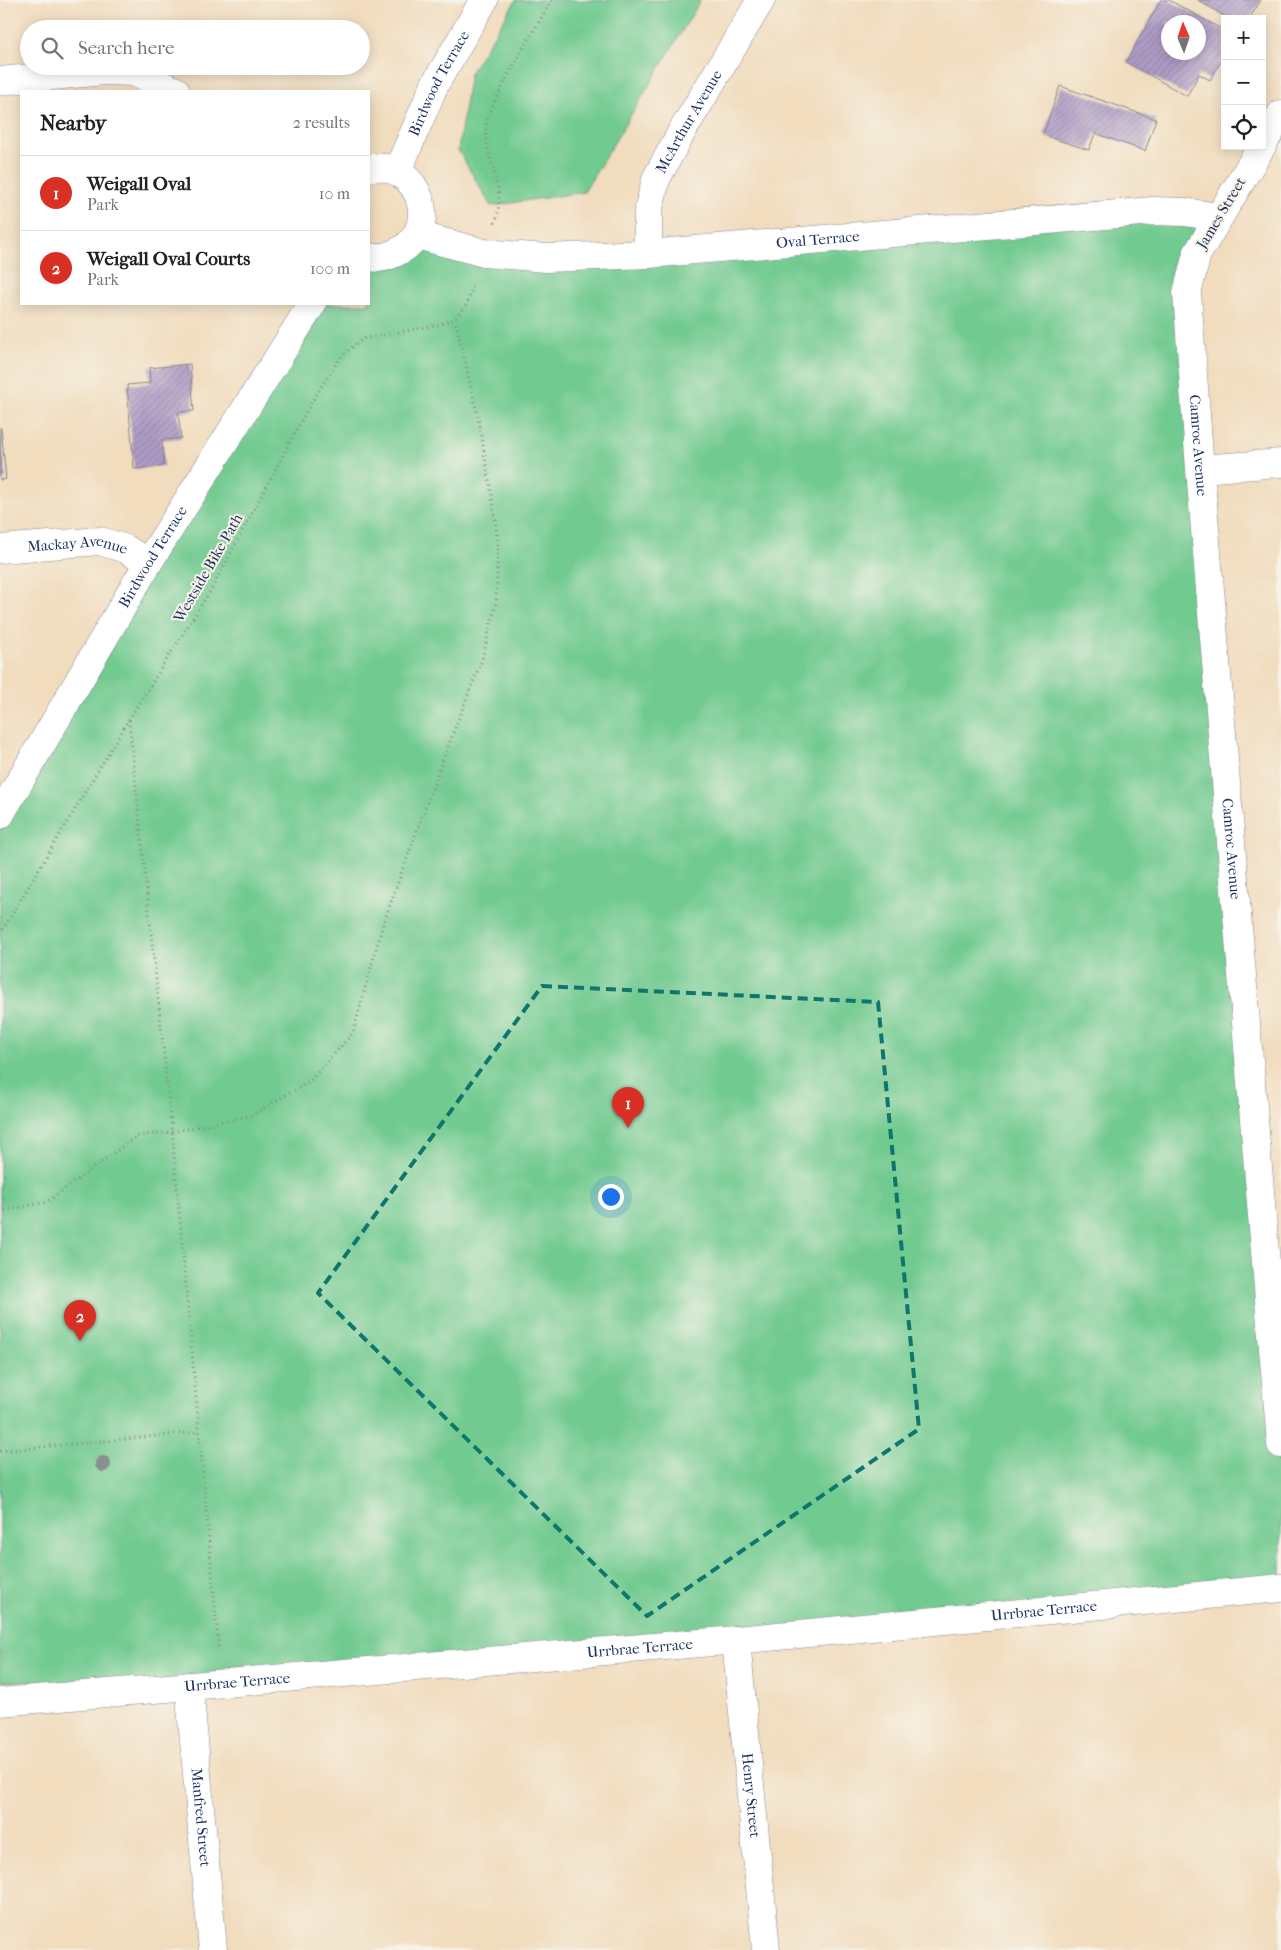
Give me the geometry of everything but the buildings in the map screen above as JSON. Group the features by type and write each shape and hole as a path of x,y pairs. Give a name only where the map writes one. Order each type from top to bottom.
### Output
{"street":[{"name":"Birdwood Terrace","path":"397,172 435,84 484,0"},
{"name":"McArthur Avenue","path":"648,254 648,212 656,179 681,133 761,0"},
{"path":"0,80 58,75"},
{"path":"140,75 174,90"},
{"name":"James Street","path":"1266,139 1281,114"},
{"name":"James Street","path":"1196,254 1260,150"},
{"path":"370,168 378,166 397,172 410,181 419,194 422,210 421,226 417,236 402,250 387,257 370,256"},
{"name":"Oval Terrace","path":"417,236 484,253 546,258 648,254 1153,212 1184,212 1219,217"},
{"name":"Camroc Avenue","path":"1196,254 1187,293 1281,1444"},
{"name":"Birdwood Terrace","path":"0,815 148,563 311,305"},
{"path":"1200,469 1281,463"},
{"name":"Mackay Avenue","path":"0,549 100,541 126,548 148,563"},
{"name":"Urrbrae Terrace","path":"0,1702 736,1640 1281,1588"},
{"name":"Henry Street","path":"736,1640 766,1950"},
{"name":"Manfred Street","path":"189,1686 213,1950"}],"path":[{"path":"494,227 498,216 499,191 486,144 486,123 503,84 552,0"},
{"path":"0,1211 48,1202 137,1136 172,1132 252,1115 309,1082 353,1033 382,927 443,759 482,659 496,603 498,541 492,496 478,417 455,319 466,304 476,275"},
{"name":"Westside Bike Path","path":"0,934 129,719 212,588 311,403 340,358 362,338 438,325 455,319"},
{"path":"129,719 172,1132 219,1650"},
{"path":"0,1451 198,1432"}],"highlighted area":[{"path":"542,986 878,1002 919,1429 647,1616 318,1293"}],"green space":[{"path":"516,0 701,0 584,192 491,206 458,150 470,73"},
{"path":"1219,217 1187,293 1281,1441 1281,1588 189,1686 0,1681 0,815 311,305 370,305 370,253 417,235 546,258"}],"place":[{"name":"Weigall Oval","path":"628,1128"},
{"name":"Weigall Oval Courts","path":"80,1341"}]}
